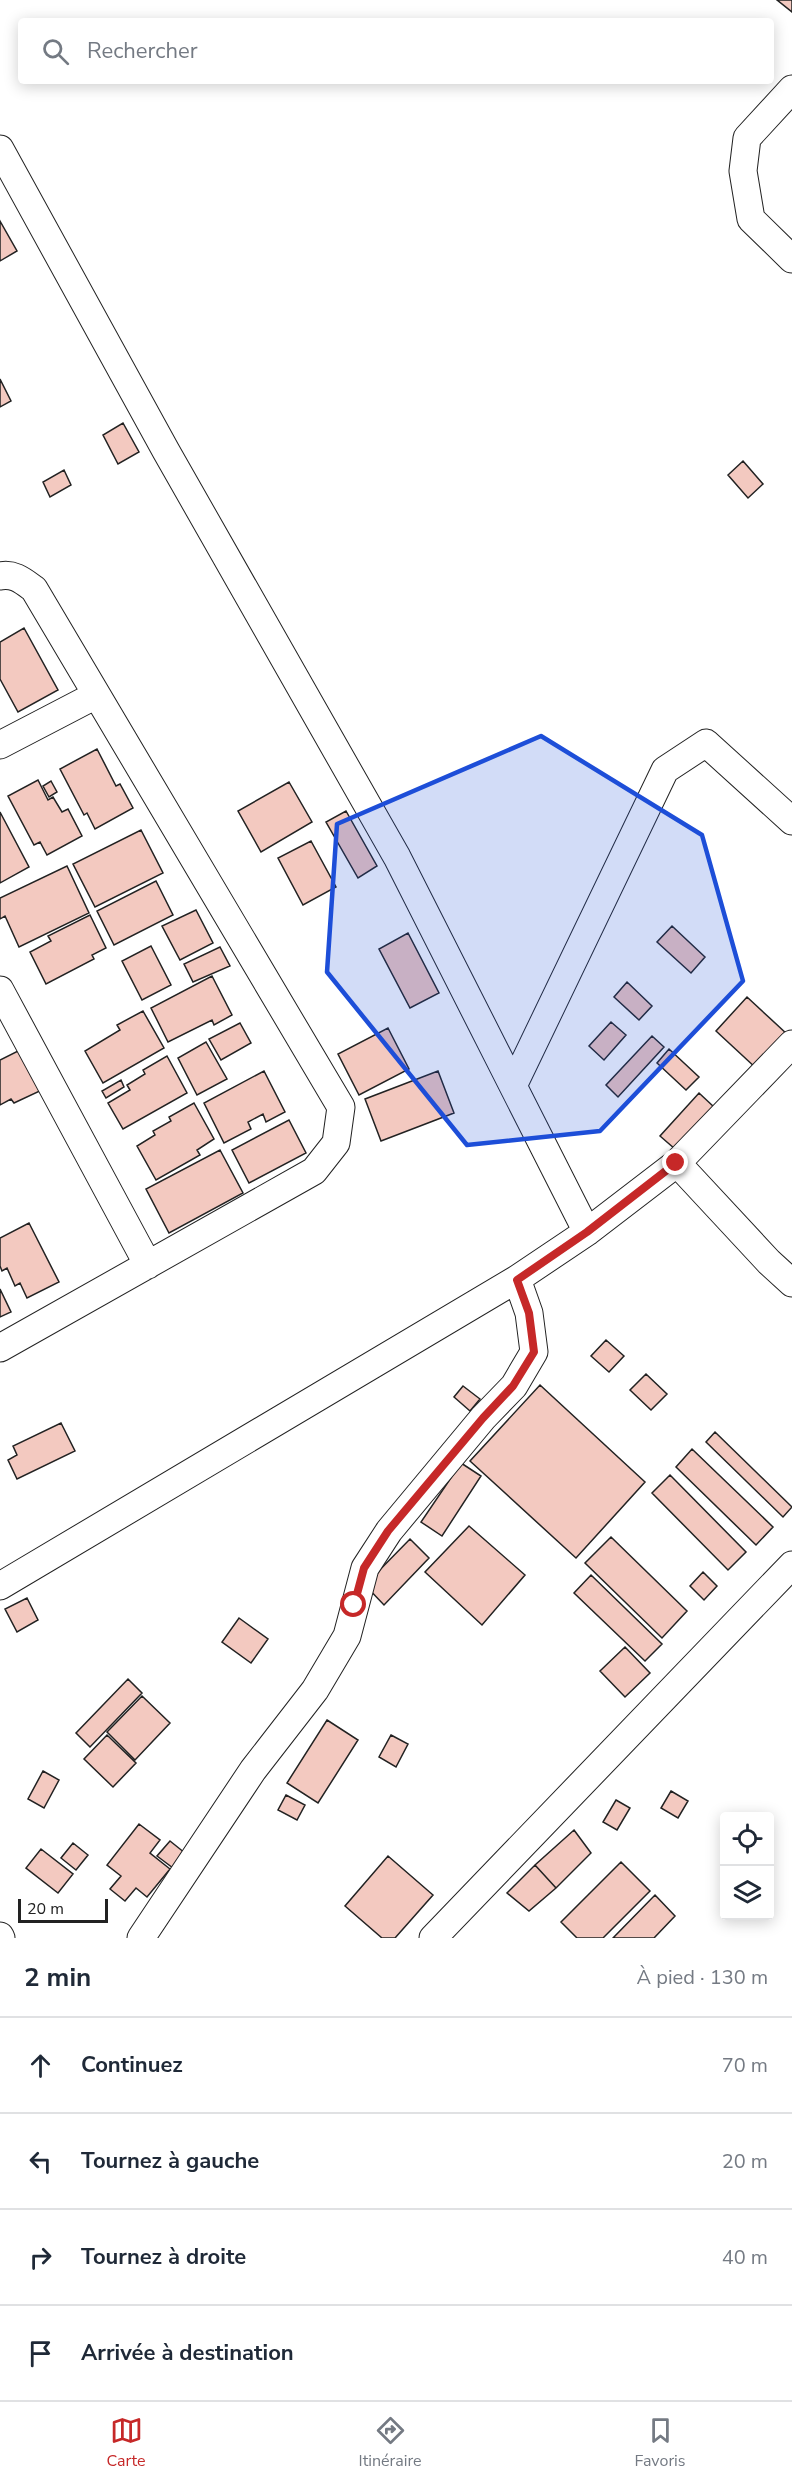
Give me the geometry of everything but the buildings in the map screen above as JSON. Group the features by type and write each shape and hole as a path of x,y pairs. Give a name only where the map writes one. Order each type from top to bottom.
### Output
{"street":[{"path":"792,89 747,138 743,171 752,219 792,259"},
{"path":"0,149 166,451 397,857 587,1232"},
{"path":"0,576 19,578 34,589 340,1107 336,1143 314,1171 0,1348"},
{"path":"0,745 96,695"},
{"path":"513,1086 665,770 706,742 792,821"},
{"path":"2,996 147,1265"},
{"path":"0,1586 517,1280 587,1232 676,1163 792,1044"},
{"path":"676,1163 769,1262 792,1283"},
{"path":"141,1938 253,1770 315,1690 347,1636 364,1568 388,1531 483,1418 513,1386 534,1352 529,1313 517,1280"},
{"path":"433,1938 792,1565"}],"highlighted area":[{"path":"541,736 702,835 743,981 600,1131 467,1145 327,972 337,824"}],"route":[{"path":"354,1605 364,1568 388,1531 483,1418 513,1386 534,1352 529,1313 517,1280 587,1232 676,1163"}]}
